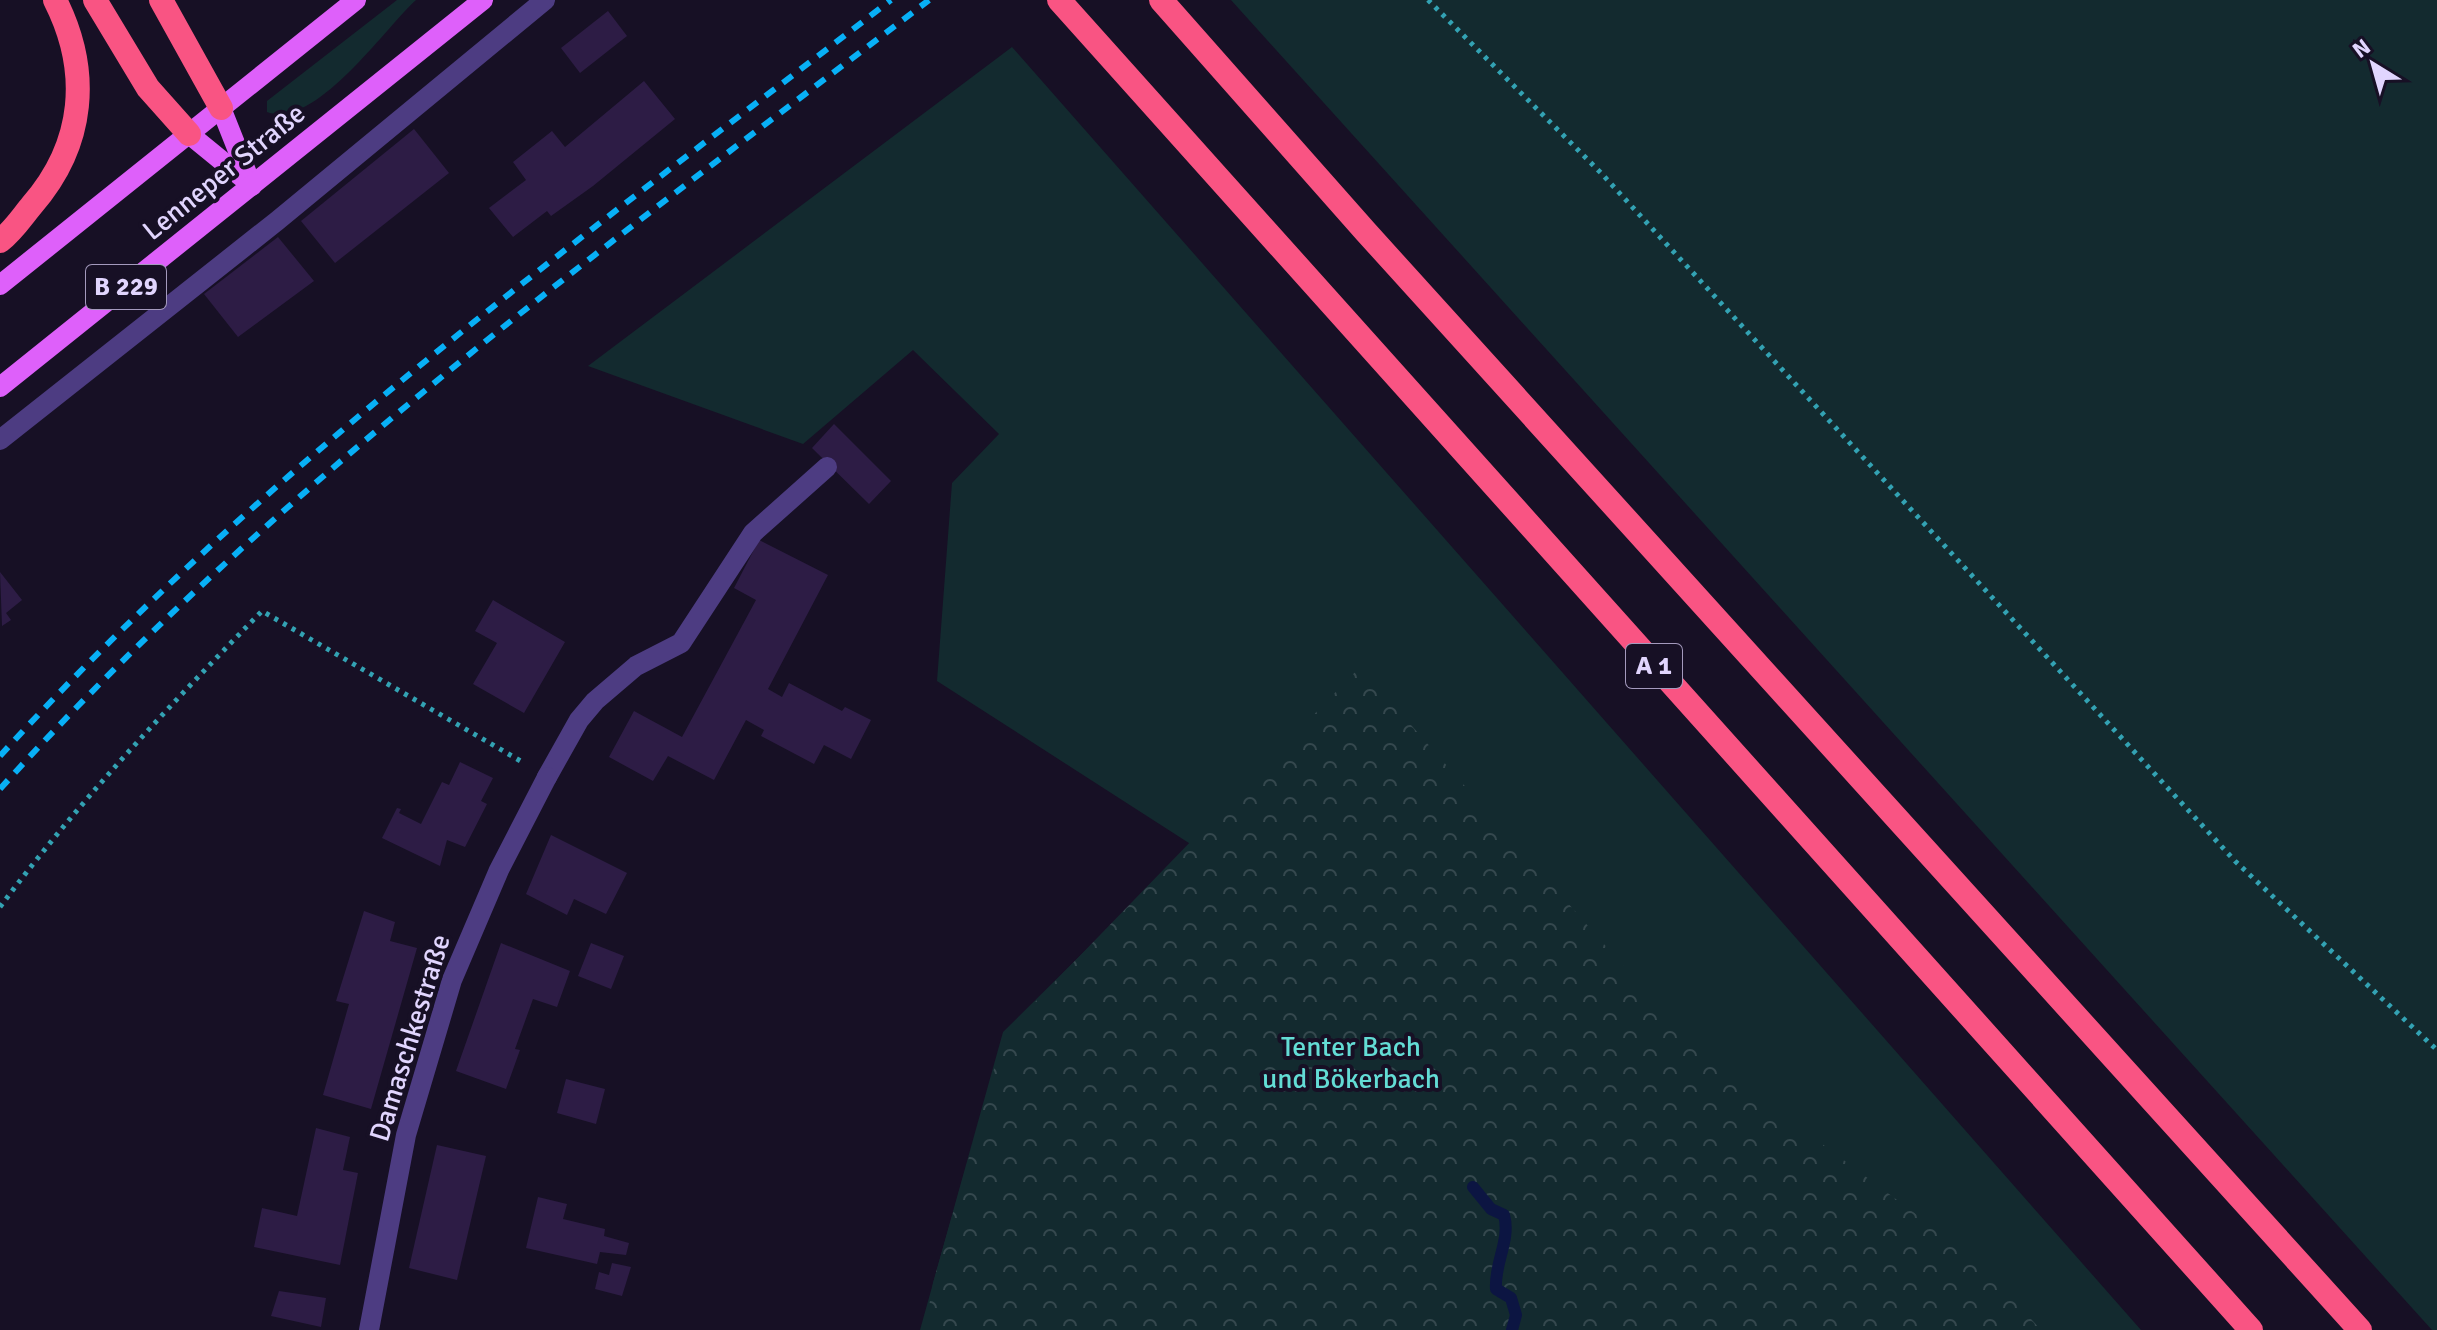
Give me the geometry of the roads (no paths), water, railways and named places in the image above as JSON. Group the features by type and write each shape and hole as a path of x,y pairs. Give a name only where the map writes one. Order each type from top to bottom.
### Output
{"highway":[{"path":"0,241 48,187 64,159 78,118 77,59 55,0"},
{"path":"95,0 148,88 189,134"},
{"path":"161,0 221,108"},
{"name":"A 1","path":"1059,0 2251,1330"},
{"path":"1161,0 1366,232 2360,1330"}],"main road":[{"name":"Lenneper Straße","path":"0,285 356,0"},
{"name":"Lenneper Straße","path":"0,387 483,0"},
{"path":"221,108 252,186"},
{"path":"189,134 252,186"}],"street":[{"path":"0,440 277,221 545,0"},
{"name":"Damaschkestraße","path":"369,1330 406,1135 452,980 499,870 547,777 579,720 595,701 636,666 681,643 753,533 827,467"}],"waterway":[{"path":"1473,1187 1491,1209 1504,1215 1506,1224 1496,1289 1511,1298 1516,1315 1512,1330"}],"railway":[{"path":"0,756 101,650 207,549 316,452 543,267 891,0"},
{"path":"0,789 105,678 215,573 329,472 565,278 929,0"}],"park label":[{"name":"Tenter Bach und Bökerbach","path":"1351,1063"}]}
